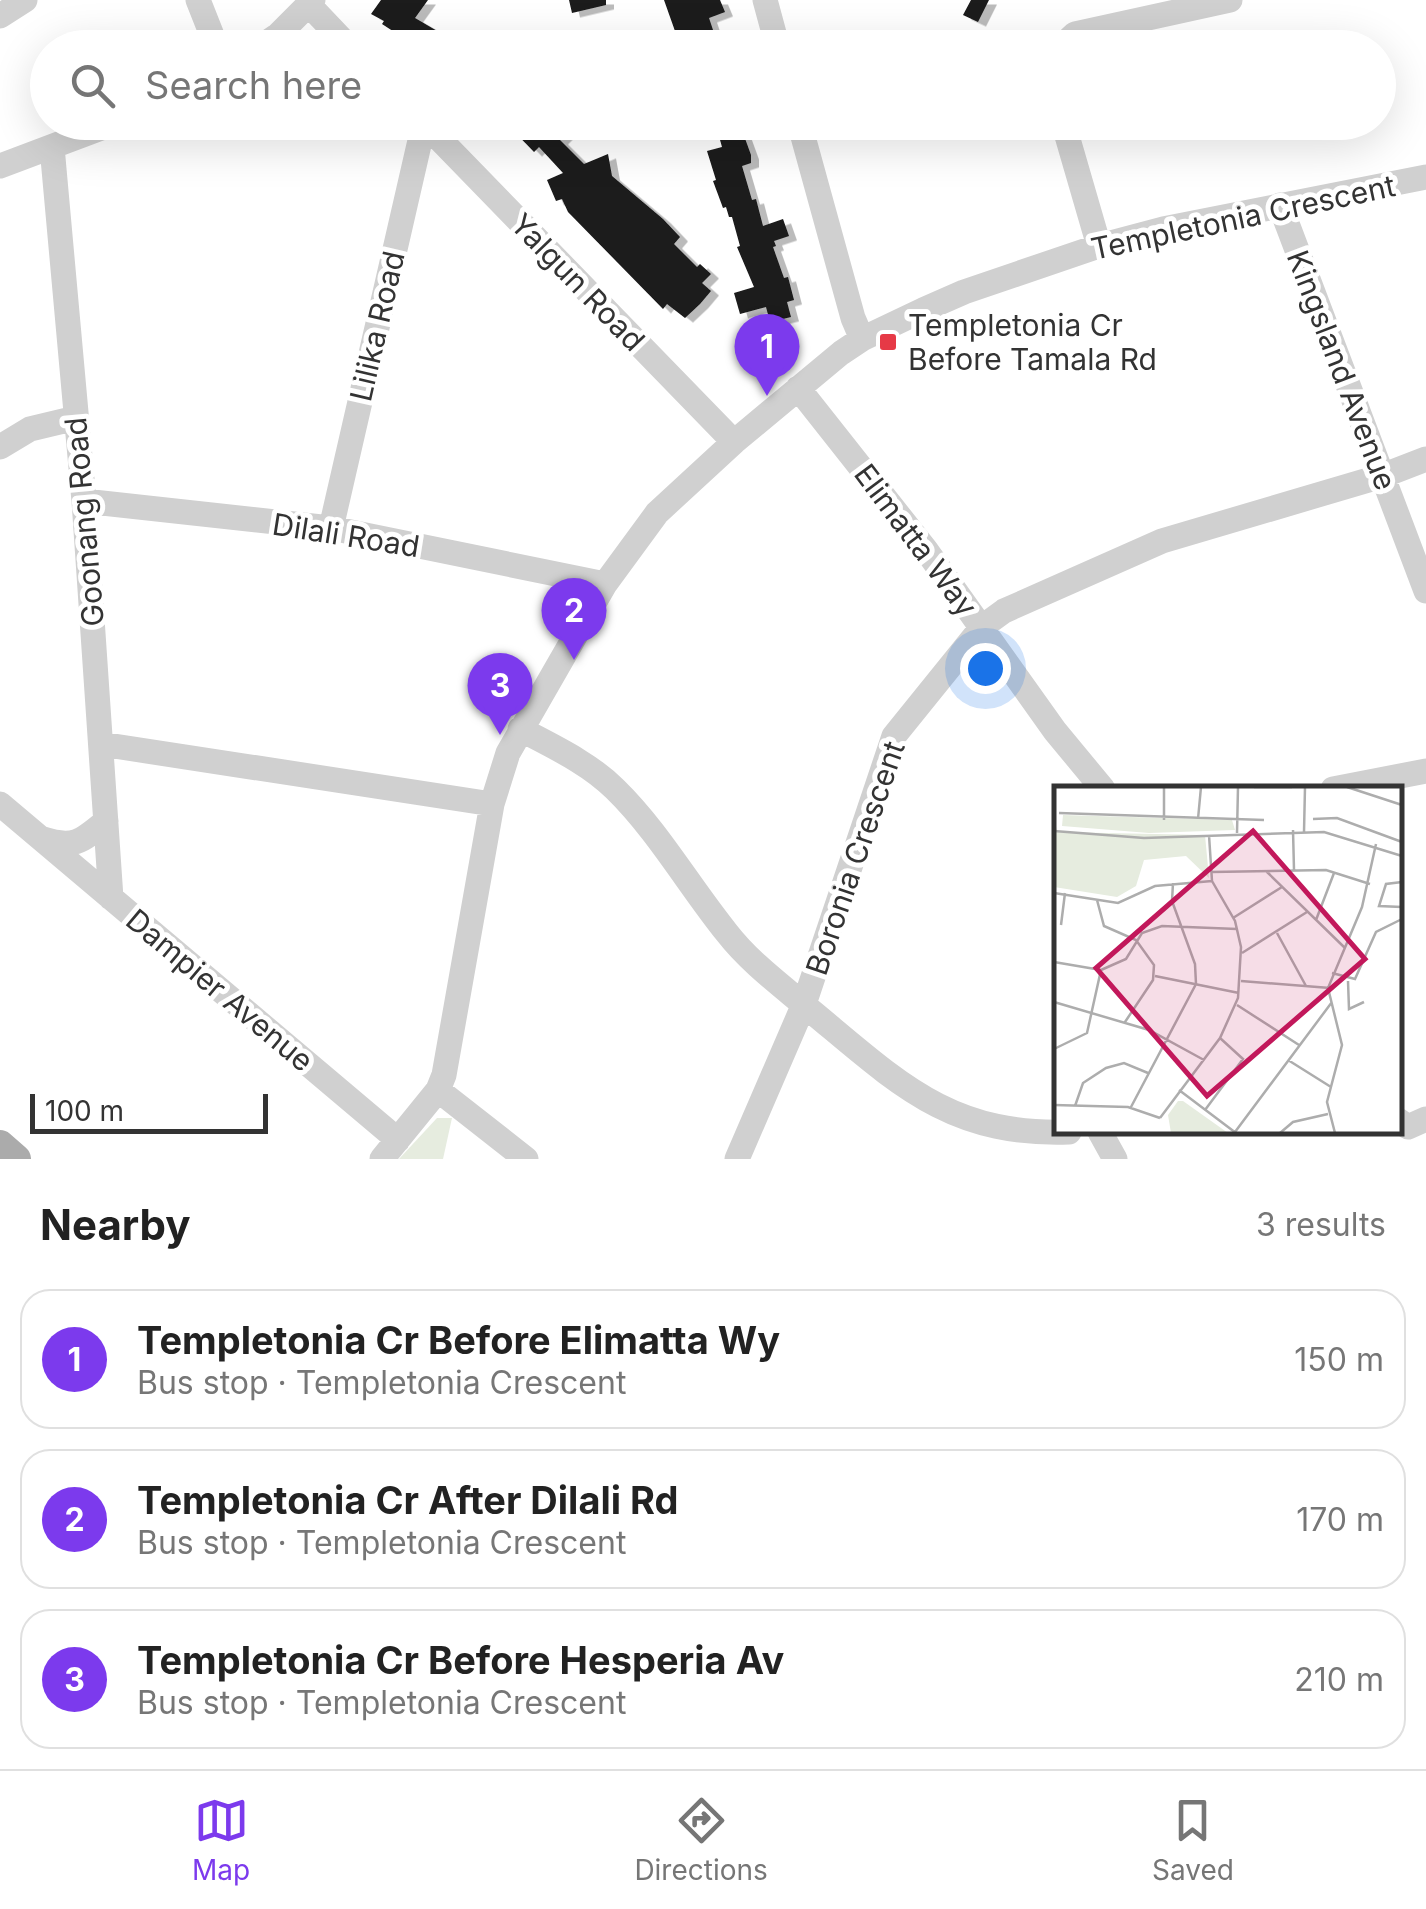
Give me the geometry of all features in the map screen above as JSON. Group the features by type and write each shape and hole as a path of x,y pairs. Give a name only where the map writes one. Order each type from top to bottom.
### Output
{"main road":[{"path":"0,1145 16,1159"}],"street":[{"path":"0,16 24,0"},
{"path":"198,0 210,30"},
{"path":"765,0 773,30"},
{"path":"1093,30 1230,0"},
{"path":"284,30 318,5"},
{"path":"295,30 318,5"},
{"path":"318,5 337,30"},
{"path":"0,150 30,139"},
{"path":"0,166 70,140"},
{"name":"Lilika Road","path":"331,528 419,140"},
{"name":"Yalgun Road","path":"440,140 734,442"},
{"path":"803,140 862,339"},
{"path":"1068,140 1099,246"},
{"name":"Goonang Road","path":"52,147 84,501 111,898"},
{"name":"Templetonia Crescent","path":"390,1150 438,1090 452,1036 492,804 520,728 605,584 656,512 798,388 862,339 964,292 1099,246 1426,177"},
{"name":"Kingsland Avenue","path":"1280,205 1426,591"},
{"name":"Elimatta Way","path":"798,388 926,550 1055,731 1101,786"},
{"path":"0,447 30,429 76,418"},
{"name":"Boronia Crescent","path":"737,1159 804,1004 894,736 982,627 1004,611 1162,541 1382,476 1426,459"},
{"name":"Dilali Road","path":"84,501 331,528 605,584"},
{"path":"520,728 589,768 617,791 730,937 894,1080 964,1119 998,1128 1054,1132"},
{"path":"101,744 492,804"},
{"path":"1348,786 1426,771"},
{"name":"Dampier Avenue","path":"0,804 111,898 390,1150"},
{"path":"43,839 65,846 84,839 106,821"},
{"path":"438,1090 526,1159"},
{"path":"1411,1122 1426,1148"},
{"path":"1101,1134 1115,1159"}],"shaded area":[{"path":"437,1118 452,1118 443,1159 399,1159"}],"building":[{"path":"381,0 428,0 415,18 435,30 391,30 371,14"},
{"path":"569,0 606,0 606,5 572,13"},
{"path":"664,0 720,0 725,12 709,18 713,30 675,30"},
{"path":"971,0 989,0 978,22 963,15"},
{"path":"522,140 560,140 584,164 608,154 612,176 663,219 680,237 674,244 697,267 700,264 711,274 702,283 711,291 700,304 685,318 667,304 663,309 568,212 562,199 556,201 547,180 563,173 539,147 534,152"},
{"path":"720,140 746,140 751,163 742,166 763,226 783,219 789,236 774,241 773,247 794,300 787,302 791,317 770,322 766,307 740,314 734,293 754,287 737,247 740,246 732,217 723,208 713,181 716,180 707,151 722,147"}],"place":[{"name":"Templetonia Cr Before Tamala Rd","path":"888,342"},
{"name":"Templetonia Cr Before Elimatta Wy","path":"767,396"},
{"name":"Templetonia Cr After Dilali Rd","path":"574,660"},
{"name":"Templetonia Cr Before Hesperia Av","path":"500,735"}]}
